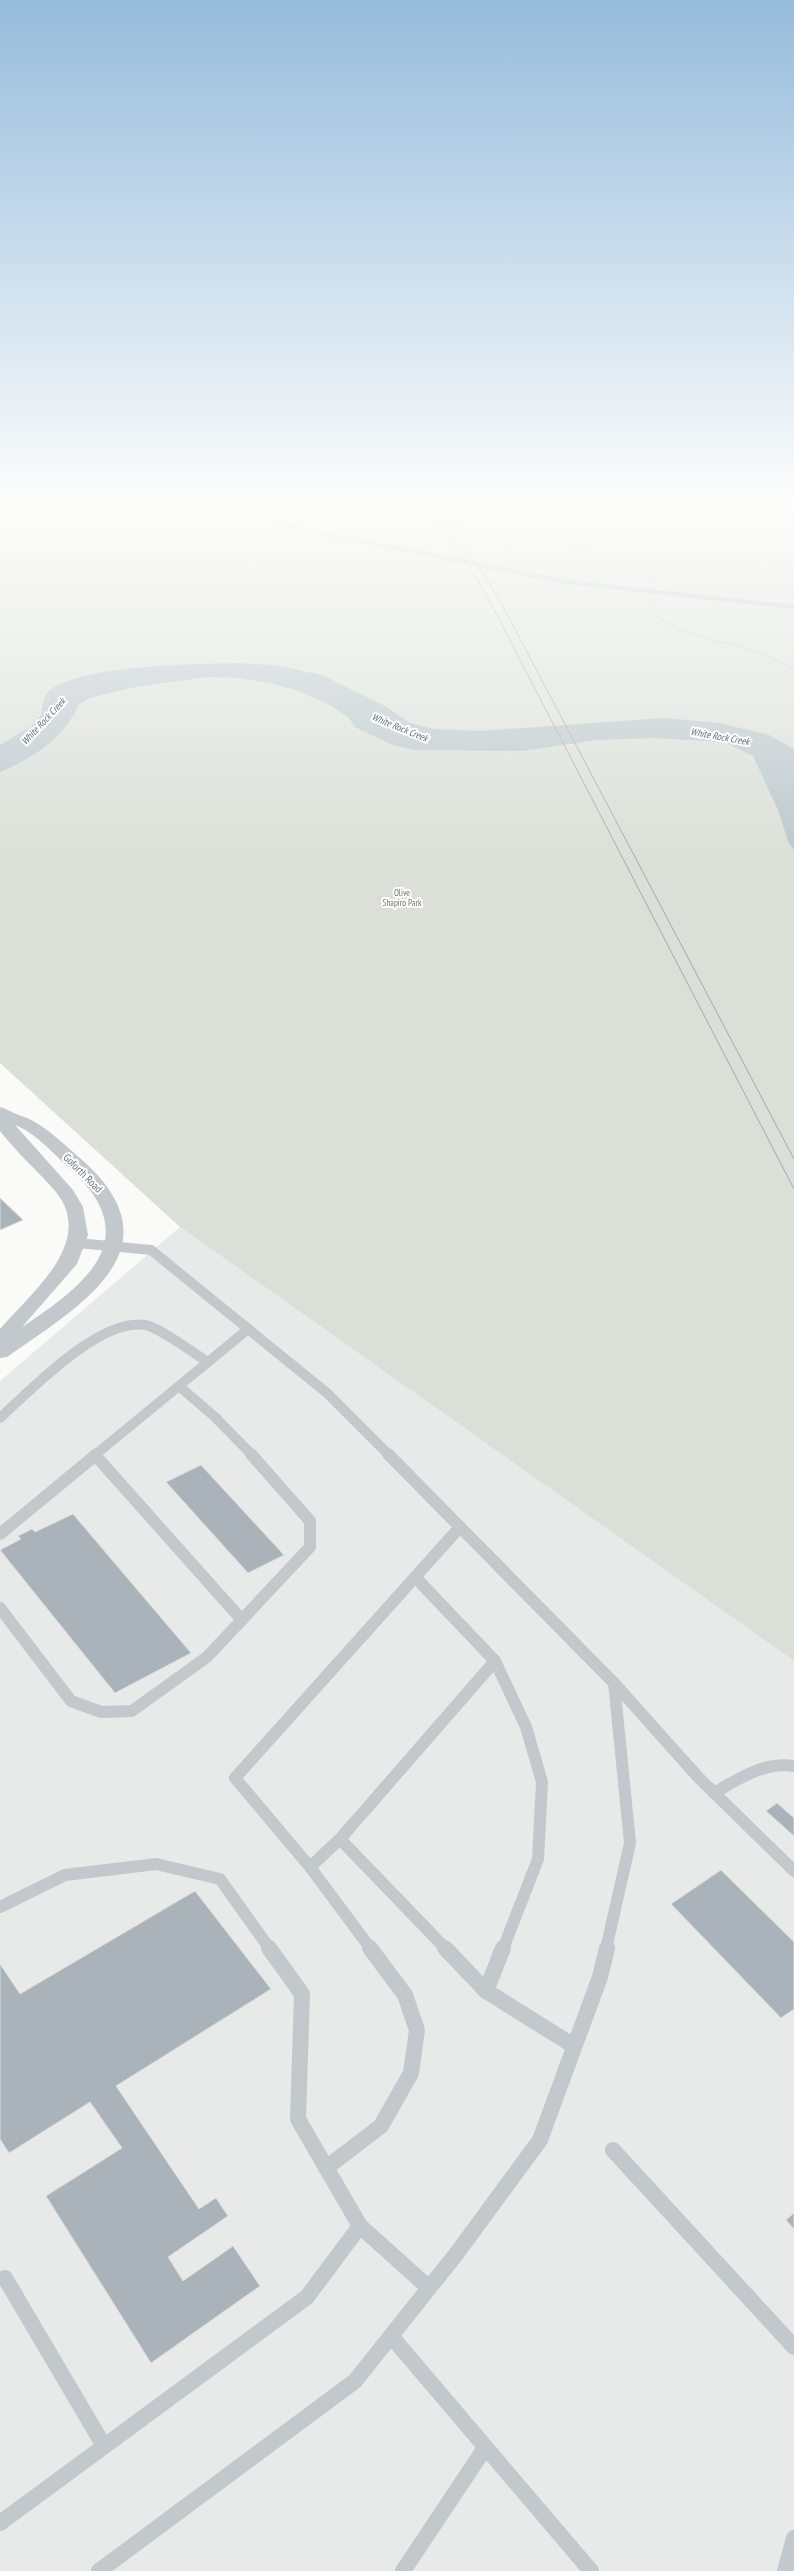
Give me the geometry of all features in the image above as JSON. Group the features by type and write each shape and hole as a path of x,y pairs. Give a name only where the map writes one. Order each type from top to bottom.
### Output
{"street":[{"name":"Goforth Road","path":"0,1341 70,1260 78,1243 79,1235 74,1207 64,1190 7,1129 1,1116"},
{"name":"Goforth Road","path":"0,1352 60,1308 101,1270 114,1246 117,1233 113,1215 105,1196 71,1160 27,1123 1,1116"}],"lane":[{"path":"78,1243 151,1250 247,1330 327,1393 614,1683 714,1793 794,1871"},
{"path":"0,1418 91,1339 116,1327 145,1325 208,1362"},
{"path":"0,1534 247,1330"},
{"path":"0,1608 71,1701 101,1712 132,1711 207,1657 310,1547 310,1521 274,1479 207,1408 180,1386"},
{"path":"95,1455 242,1620"},
{"path":"326,2168 381,2126 411,2073 417,2030 405,1995 310,1867 235,1778 460,1527"},
{"path":"415,1577 495,1662 526,1727 542,1782 538,1859 486,1991"},
{"path":"310,1867 340,1838 495,1662"},
{"path":"99,2571 355,2381 429,2288 540,2140 600,1977 630,1844 614,1683"},
{"path":"714,1793 751,1772 786,1763 794,1766"},
{"path":"340,1838 486,1991 574,2046"},
{"path":"0,1907 65,1875 156,1864 220,1879 302,1994 298,2119 360,2226 429,2288"},
{"path":"612,2150 794,2347"},
{"path":"0,2523 307,2297 360,2226"},
{"path":"5,2278 104,2446"},
{"path":"391,2336 591,2571"},
{"path":"403,2571 485,2448"},
{"path":"785,2571 794,2538"}],"path":[{"path":"674,626 754,651 794,670"}],"shaded area":[{"path":"180,1227 794,1661 794,2571 0,2571 0,1381"}],"green space":[{"name":"Olive Shapiro Park","path":"0,626 794,626 794,1661 180,1227 0,1063"}],"water":[{"name":"White Rock Creek","path":"236,663 276,665 322,675 385,706 410,723 434,729 478,731 664,718 719,723 769,735 794,749 794,850 788,841 778,810 753,756 724,742 653,738 597,740 522,751 414,750 390,744 355,727 349,718 330,705 299,691 270,683 239,678 206,677 130,688 89,698 77,706 69,722 46,746 20,763 0,772 0,745 32,726 41,715 43,701 48,692 66,682 87,675 112,671 167,665"}],"building":[{"path":"0,1198 23,1220 0,1230"},
{"path":"201,1465 284,1555 248,1573 166,1482"},
{"path":"73,1514 191,1653 115,1693 0,1550 21,1539 18,1536 32,1529 35,1532"},
{"path":"777,1803 794,1818 794,1836 766,1811"},
{"path":"721,1870 794,1942 794,2009 781,2018 671,1904"},
{"path":"195,1891 271,1989 116,2086 199,2209 216,2198 228,2216 168,2257 183,2281 233,2246 260,2286 151,2363 46,2196 122,2148 90,2102 9,2153 0,2139 0,1964 20,1994"},
{"path":"794,2213 794,2229 786,2220"}],"tram line":[{"path":"502,626 794,1189"},
{"path":"513,626 794,1159"}]}
